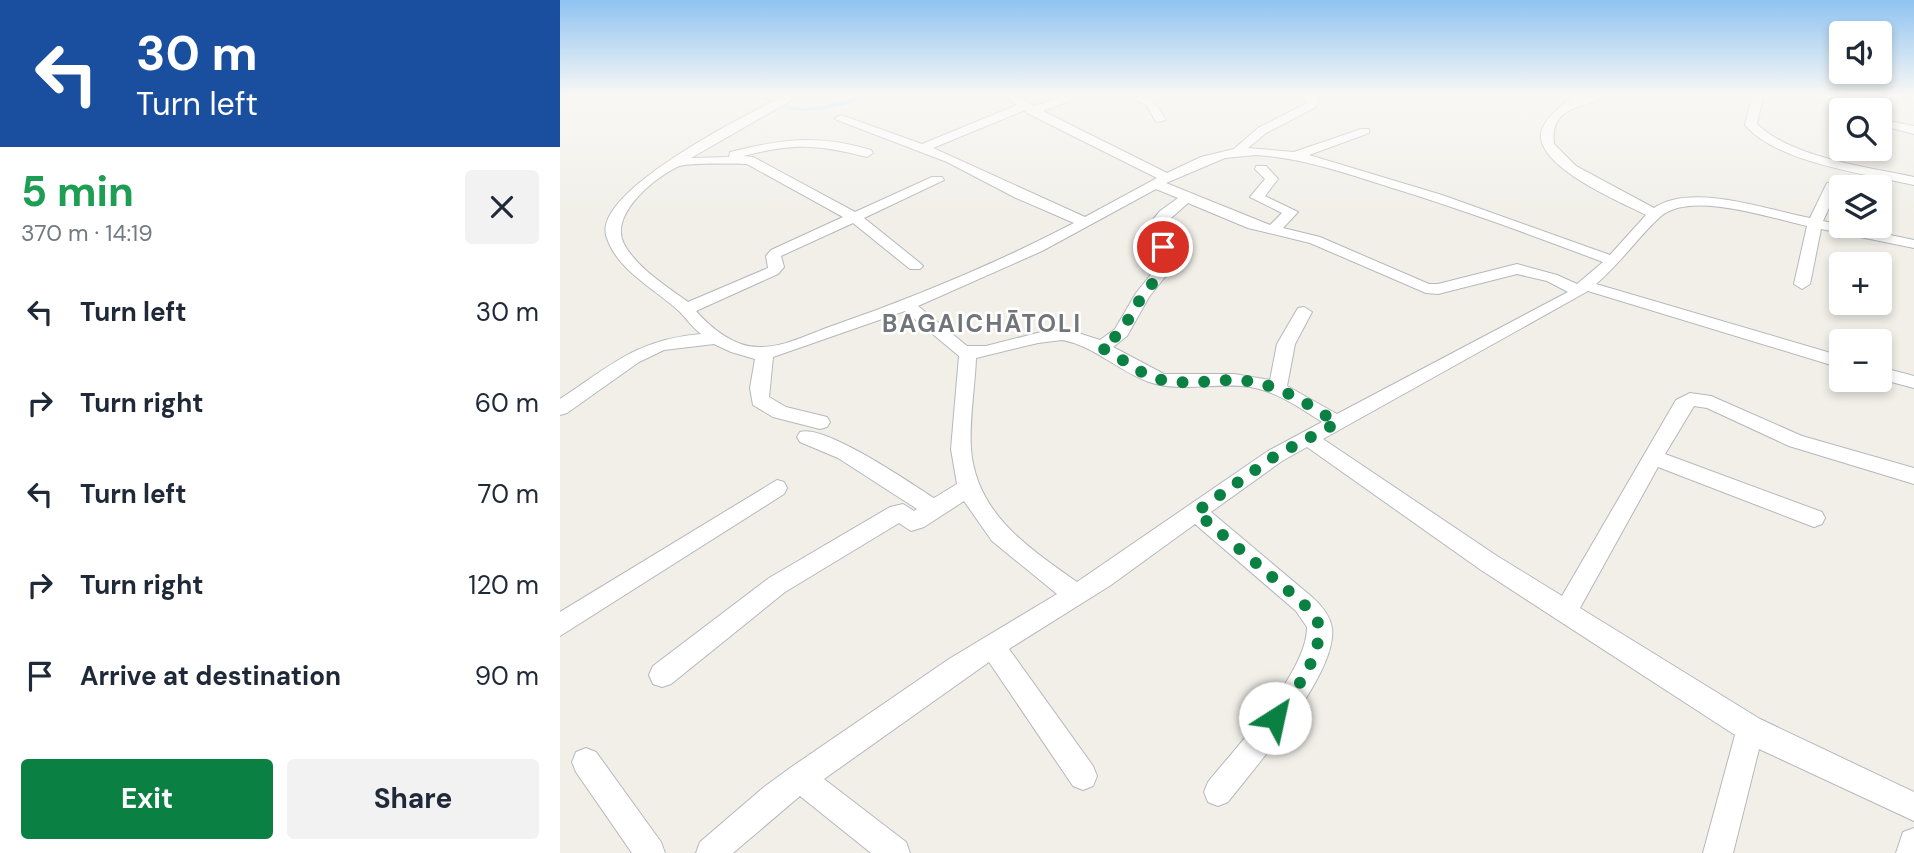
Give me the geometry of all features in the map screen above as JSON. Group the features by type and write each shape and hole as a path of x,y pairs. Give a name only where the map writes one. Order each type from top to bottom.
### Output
{"street":[{"path":"723,136 678,162 627,201 615,215 612,225 619,248 686,309 693,320 745,351 765,353 909,306 1086,222 1162,181 1216,157 1238,152 1317,161 1484,212 1613,261"},
{"path":"889,136 1086,222"},
{"path":"922,148 955,136"},
{"path":"1085,136 1136,160 1186,198 1253,225 1315,240 1426,288 1438,289 1517,269 1829,359"},
{"path":"1238,152 1253,136"},
{"path":"1294,157 1353,136"},
{"path":"1547,136 1550,151 1567,167 1655,214"},
{"path":"1764,136 1791,148 1837,162 1914,181"},
{"path":"712,160 810,140 832,142 867,153"},
{"path":"678,162 749,160 855,218 915,266"},
{"path":"1261,169 1272,179 1257,197 1291,212 1273,230"},
{"path":"686,309 768,274 776,267 776,253 937,180"},
{"path":"1802,284 1815,222 1829,192"},
{"path":"1101,348 1121,332 1142,296 1166,267 1167,257 1154,227 1164,214 1186,198"},
{"path":"711,853 774,797 800,778 992,646 1076,594 1275,456 1583,289 1613,261 1655,214 1675,201 1687,200 1815,222 1914,244"},
{"path":"909,306 962,351 968,353 1053,335 1070,336 1101,348 1156,378 1171,382 1250,381 1277,388 1299,398 1337,423"},
{"path":"1277,388 1286,344 1304,312"},
{"path":"560,408 650,349 720,338"},
{"path":"765,353 759,388 760,400 813,429 845,453 934,509"},
{"path":"968,353 961,450 967,488 979,512 993,530 1076,594"},
{"path":"1892,376 1914,382"},
{"path":"1566,611 1686,401 1699,398 1796,441 1914,476"},
{"path":"1308,438 1489,563 1750,729 1785,748 1914,807"},
{"path":"1652,457 1814,518"},
{"path":"560,625 777,488"},
{"path":"662,675 777,585 898,513 913,522 967,488"},
{"path":"1196,512 1304,604 1315,616 1320,634 1308,667 1289,699 1218,792"},
{"path":"992,646 1083,776"},
{"path":"1718,853 1750,729"},
{"path":"586,762 650,853"},
{"path":"800,778 895,853"},
{"path":"1911,853 1914,843"}],"district":[{"name":"BAGAICHĀTOLI","path":"982,324"}],"route":[{"path":"1163,247 1168,261 1166,267 1142,296 1121,332 1101,348 1144,374 1171,382 1234,380 1277,388 1299,398 1337,423 1275,456 1196,512 1304,604 1319,624 1317,647 1308,667 1275,718"}]}
